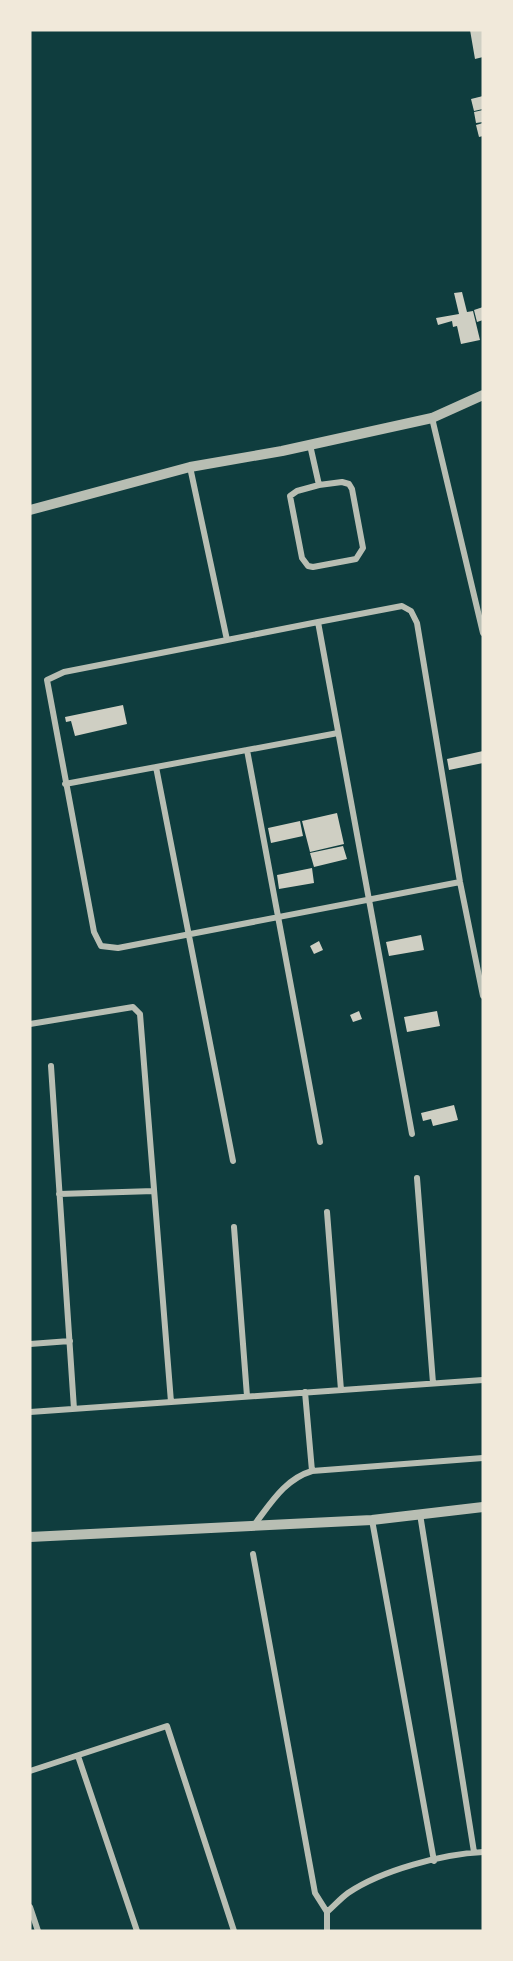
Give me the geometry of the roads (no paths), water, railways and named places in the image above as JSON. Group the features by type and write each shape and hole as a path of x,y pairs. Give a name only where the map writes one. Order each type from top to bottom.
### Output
{"street":[{"path":"30,510 190,467 310,445 432,418 483,395"},
{"path":"432,418 483,633"},
{"path":"310,445 319,485"},
{"path":"190,467 227,640"},
{"path":"342,482 349,484 352,489 363,548 356,559 313,567 308,566 302,558 290,496 297,491 319,485 342,482"},
{"path":"460,882 118,948 101,946 94,932 47,680 64,672 402,606 411,611 417,623 460,882 483,996"},
{"path":"318,622 412,1134"},
{"path":"65,784 338,733"},
{"path":"247,750 320,1142"},
{"path":"156,767 233,1161"},
{"path":"30,1024 134,1006 140,1014 171,1402"},
{"path":"51,1066 74,1409"},
{"path":"417,1178 433,1383"},
{"path":"59,1194 154,1191"},
{"path":"327,1212 341,1390"},
{"path":"234,1227 247,1396"},
{"path":"30,1344 70,1341"},
{"path":"30,1412 483,1380"},
{"path":"305,1392 312,1471"},
{"path":"252,1528 289,1483 297,1476 312,1471 483,1458"},
{"path":"30,1537 252,1528 372,1520 483,1507"},
{"path":"420,1513 474,1852"},
{"path":"372,1520 434,1861"},
{"path":"253,1554 315,1893 327,1912 327,1931"},
{"path":"30,1771 167,1726 234,1931"},
{"path":"78,1756 137,1931"},
{"path":"327,1912 348,1893 392,1872 474,1852 483,1852"},
{"path":"30,1907 38,1931"}]}
